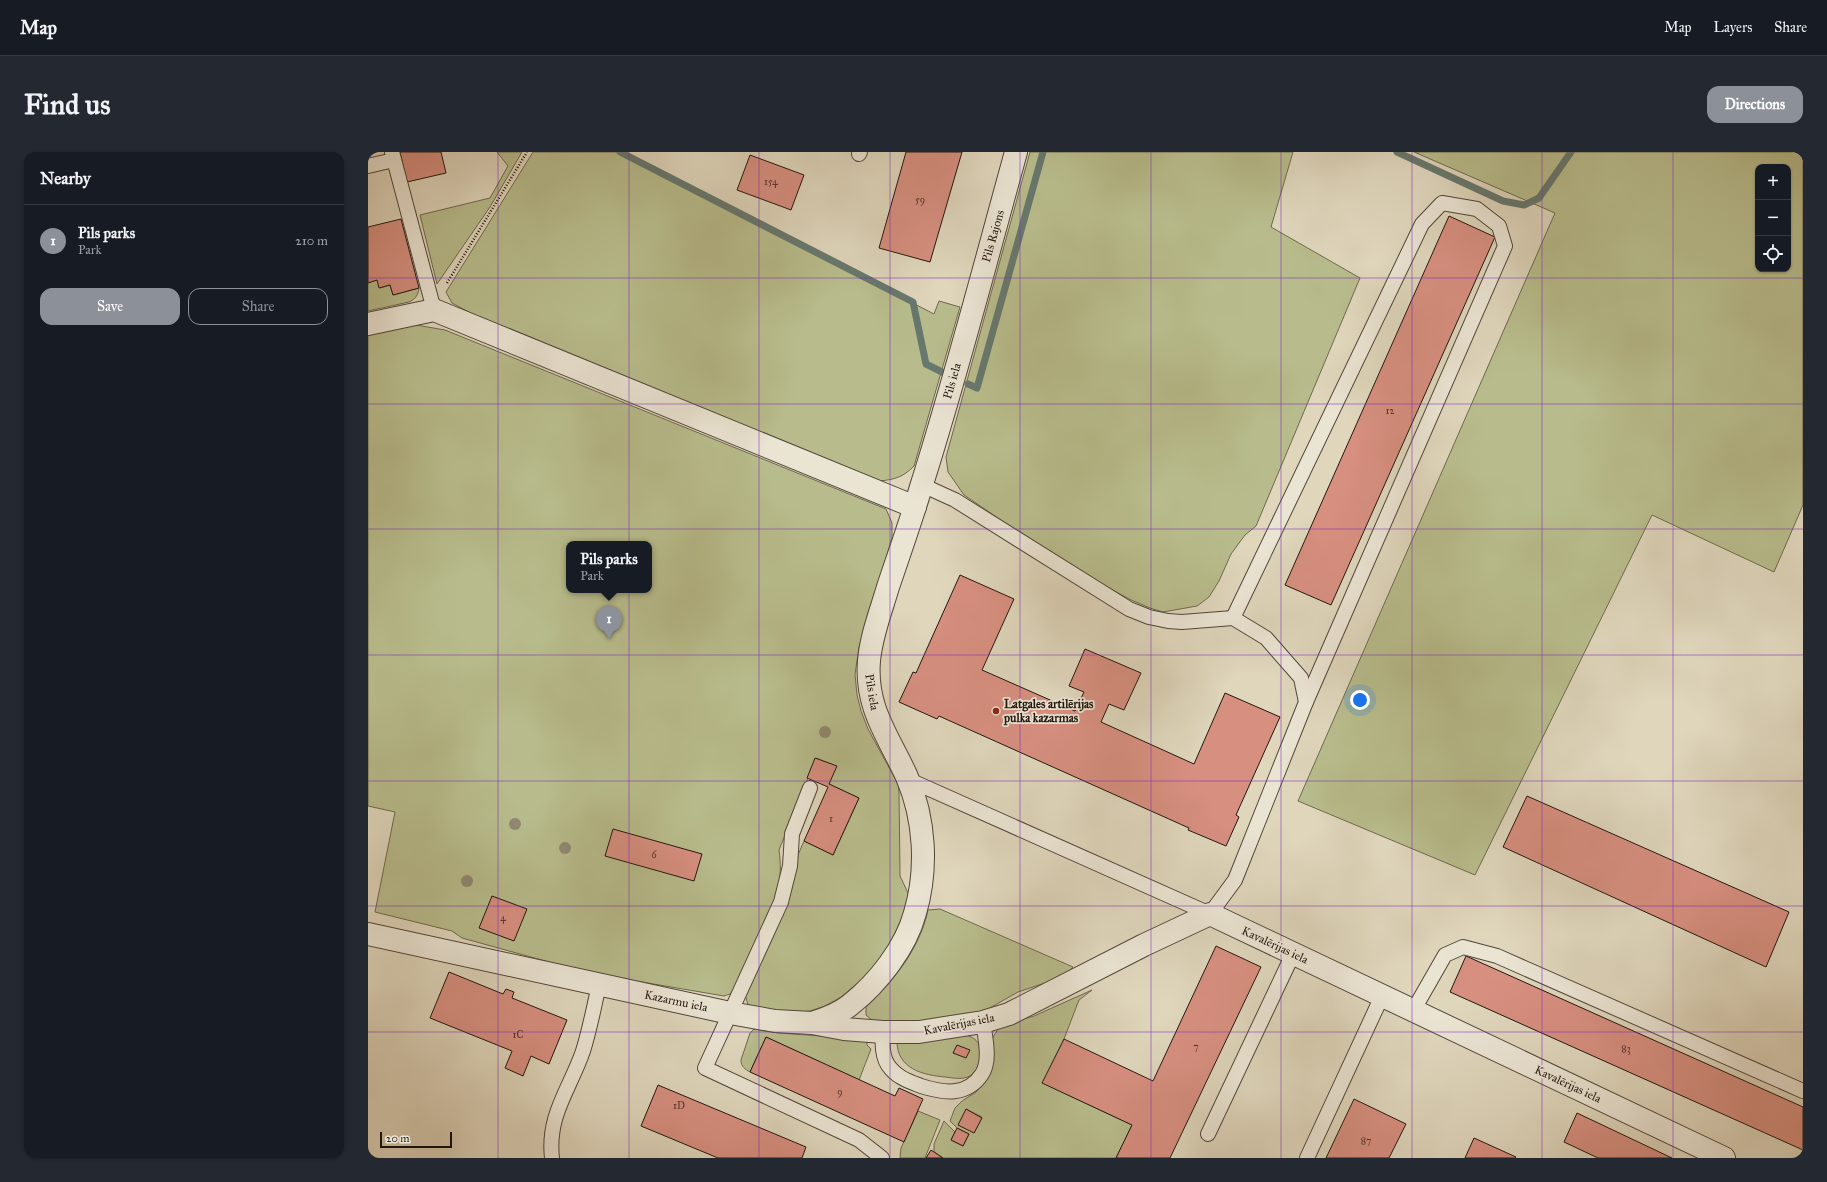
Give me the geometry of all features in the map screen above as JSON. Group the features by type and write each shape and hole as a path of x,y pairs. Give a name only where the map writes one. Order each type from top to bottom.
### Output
{"street":[{"name":"Pils Rajons","path":"970,319 1016,152"},
{"path":"368,324 434,310 915,507"},
{"name":"Pils iela","path":"812,1023 832,1016 849,1006 887,967 910,928 919,899 923,855 921,830 916,805 908,779 872,705 868,682 869,667 874,635 883,603 922,485 970,319"},
{"name":"Kavalērijas iela","path":"812,1023 844,1029 883,1032 919,1032 983,1022 1009,1014 1144,945 1210,914 1724,1158"},
{"name":"Kazarmu iela","path":"368,934 730,1013 775,1021 812,1023"}],"lane":[{"path":"368,166 393,156 434,310"},
{"path":"908,779 1210,914 1235,880 1306,702 1506,246 1499,226 1477,209 1442,203 1422,224 1234,618"},
{"path":"922,485 955,500 1129,609 1149,617 1168,621 1182,622 1234,618 1266,638 1301,678 1306,702"},
{"path":"810,788 792,834 790,866 781,902 705,1068 859,1140 882,1158"},
{"path":"1412,1010 1445,955 1463,947 1497,956 1803,1091"},
{"path":"1208,1134 1293,954"},
{"path":"552,1158 551,1131 555,1116 583,1050 599,985"},
{"path":"1307,1158 1382,996"},
{"path":"883,1032 884,1052 888,1064 897,1075 909,1082 939,1091 950,1092 962,1089 975,1082 983,1073 986,1055 983,1022"}],"path":[{"path":"434,310 448,281 527,152"}],"green space":[{"path":"497,152 522,152 490,207 437,284 420,215 490,198 508,166"},
{"path":"533,152 620,152 934,314 939,301 960,307 914,466 905,474 895,478 872,481 489,323 452,303 446,292"},
{"path":"1030,152 1293,152 1271,227 1360,278 1256,526 1245,535 1231,554 1219,581 1209,597 1197,606 1163,612 1129,599 1064,563 964,495 948,472 946,457"},
{"path":"1414,152 1803,152 1803,505 1774,572 1652,515 1475,875 1298,801 1555,213"},
{"path":"377,280 380,288 390,285 393,295 419,288 418,293 415,298 409,302 368,311 368,283"},
{"path":"416,325 445,330 886,509 892,523 892,538 859,647 855,674 857,695 868,729 898,784 900,876 909,895 906,911 886,951 865,977 841,997 825,1006 810,1011 791,1013 752,1007 748,1005 745,994 797,864 798,855 804,841 833,855 859,798 829,784 836,766 816,758 779,850 779,882 775,901 743,976 733,992 724,996 589,973 462,938 452,931 375,912 395,812 368,806 368,332"},
{"path":"940,909 1073,967 1067,973 1051,981 1018,992 988,1009 964,1017 942,1022 874,1022 866,1015 866,1007 896,975 912,951 919,938 928,910"},
{"path":"1092,990 1079,1000 1064,1039 1043,1083 1132,1125 1116,1158 943,1158 934,1152 934,1144 944,1121 955,1132 951,1140 963,1146 969,1134 957,1128 950,1121 955,1108 962,1101 976,1092 985,1081 993,1037 1000,1026 1034,1016","holes":["966,1109 982,1117 974,1133"]},
{"path":"754,1029 778,1033 867,1039 867,1045 871,1049 859,1080 766,1037 750,1072 745,1069 741,1060 750,1033"},
{"path":"965,1035 977,1041 981,1053 976,1070 970,1076 964,1078 937,1076 920,1072 906,1064 898,1051 897,1041"},
{"path":"918,1111 940,1120 925,1158 900,1158 901,1148"}],"building":[{"path":"400,152 441,152 446,173 407,182"},
{"path":"906,152 962,152 930,262 879,248"},
{"path":"750,155 804,175 791,210 737,190"},
{"path":"1449,216 1495,237 1331,605 1285,585"},
{"path":"401,219 419,288 393,295 390,285 379,288 377,280 368,283 368,227"},
{"name":"Latgales artilērijas pulka kazarmas","path":"960,575 1014,599 982,670 1075,711 1084,692 1069,686 1085,649 1141,673 1124,710 1109,704 1101,722 1194,764 1225,693 1280,717 1236,815 1239,817 1226,846 939,716 937,719 899,702 913,672 916,673"},
{"path":"815,758 837,766 829,784 859,798 833,855 804,841 828,787 807,778"},
{"path":"1527,796 1789,912 1766,967 1503,847"},
{"path":"613,829 702,854 694,881 605,856"},
{"path":"492,896 527,909 514,941 479,928"},
{"path":"1216,946 1261,967 1170,1158 1116,1158 1132,1125 1042,1083 1064,1039 1153,1081"},
{"path":"1466,956 1803,1107 1803,1150 1450,992"},
{"path":"449,972 503,994 506,989 514,992 512,998 567,1020 549,1064 531,1056 523,1076 505,1068 512,1051 430,1018"},
{"path":"766,1037 895,1096 899,1088 923,1099 904,1142 750,1072"},
{"path":"957,1045 970,1050 966,1058 953,1053"},
{"path":"658,1085 806,1147 802,1158 718,1158 641,1126"},
{"path":"1354,1099 1406,1124 1389,1158 1326,1158"},
{"path":"966,1109 982,1118 974,1133 958,1125"},
{"path":"1577,1113 1672,1158 1598,1158 1564,1142"},
{"path":"957,1128 969,1134 963,1146 951,1140"},
{"path":"1474,1138 1516,1157 1465,1158"},
{"path":"931,1150 943,1158 926,1158"}],"waterway":[{"path":"620,152 913,302 926,364 942,372"},
{"path":"968,384 977,388 1043,152"},
{"path":"1397,152 1503,201 1524,205 1539,198 1571,152"}],"place":[{"name":"Pils parks","path":"609,639"},
{"name":"Latgales artilērijas pulka kazarmas","path":"996,711"}]}
